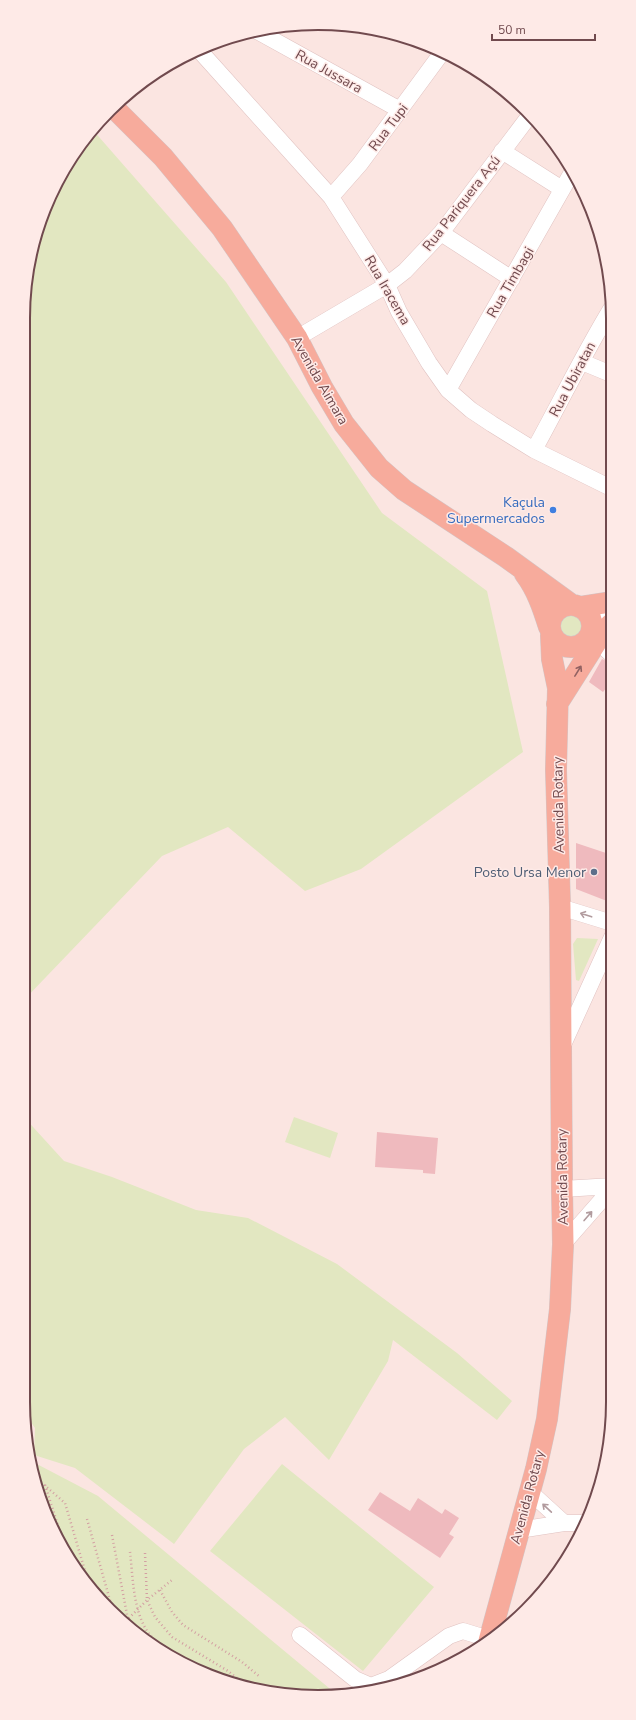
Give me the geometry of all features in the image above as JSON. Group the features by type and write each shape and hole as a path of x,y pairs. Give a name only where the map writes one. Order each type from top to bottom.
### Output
{"main road":[{"name":"Avenida Aimara","path":"117,111 163,157 222,228 297,338 322,387 344,424 379,468 404,490 522,568 579,608"},
{"path":"522,568 532,583 550,631 559,644 565,647 572,648 585,642 592,630 592,623 579,608"},
{"path":"550,631 554,613 565,606 579,608 606,603"},
{"name":"Avenida Rotary","path":"491,1631 530,1492 547,1419 560,1308 564,1244 562,1189 560,907 556,770 558,688 552,659 550,631"},
{"path":"557,704 606,637"}],"street":[{"name":"Rua Jussara","path":"265,35 400,110"},
{"name":"Rua Iracema","path":"203,54 331,197 386,285 399,312 425,356 448,390 471,410 534,450 606,486"},
{"name":"Rua Tupi","path":"331,197 360,164 439,57"},
{"name":"Rua Pariquera Açú","path":"297,338 386,285 405,271 441,233 527,119"},
{"path":"502,151 562,189"},
{"name":"Rua Timbagi","path":"448,390 569,178"},
{"path":"441,233 512,279"},
{"name":"Rua Ubiratan","path":"534,450 582,362 590,343 606,316"},
{"path":"582,362 606,372"},
{"path":"579,608 598,617 606,631"},
{"path":"560,907 606,921"},
{"path":"562,1048 606,950"},
{"path":"562,1189 606,1187"},
{"path":"564,1244 606,1194"},
{"path":"530,1492 564,1523"},
{"path":"519,1530 564,1523 579,1523"},
{"path":"379,1683 389,1679 449,1636 463,1631 482,1638"},
{"path":"300,1635 355,1679 369,1685"}],"path":[{"path":"41,1481 65,1503 85,1570"},
{"path":"45,1484 58,1524"},
{"path":"88,1519 111,1602"},
{"path":"112,1536 127,1618"},
{"path":"130,1552 137,1610 151,1636"},
{"path":"145,1553 147,1600 155,1617 172,1637 228,1671 237,1678"},
{"path":"128,1619 147,1600 172,1580"},
{"path":"160,1590 172,1612 183,1625 242,1662 260,1677"}],"green space":[{"path":"96,134 226,282 382,513 487,591 523,752 361,869 305,891 228,827 162,856 30,994 30,318 32,280 45,225 52,208 69,174"},
{"path":"572,613 582,617 586,627 582,637 572,641 562,637 558,627 562,617"},
{"path":"577,938 598,939 579,981 576,980 573,944"},
{"path":"294,1117 338,1133 330,1158 285,1142"},
{"path":"30,1124 64,1161 112,1177 196,1210 248,1218 337,1264 457,1353 512,1401 497,1420 393,1340 388,1361 329,1460 285,1417 244,1449 174,1544 75,1468 35,1455 35,1428 31,1423 30,1402"},
{"path":"37,1464 98,1496 331,1689 280,1688 225,1675 174,1651 128,1619 101,1592 69,1546 45,1495"},
{"path":"282,1464 434,1587 363,1671 210,1551"}],"building":[{"path":"602,659 606,661 606,688 603,692 589,682"},
{"name":"Posto Ursa Menor","path":"576,843 606,853 606,901 576,889"},
{"path":"377,1132 438,1138 435,1174 423,1173 423,1170 375,1167"},
{"path":"380,1492 410,1511 418,1498 442,1514 445,1509 459,1518 449,1534 454,1537 440,1558 368,1510"}],"place":[{"name":"Kaçula Supermercados","path":"553,510"},
{"name":"Posto Ursa Menor","path":"594,872"}]}
